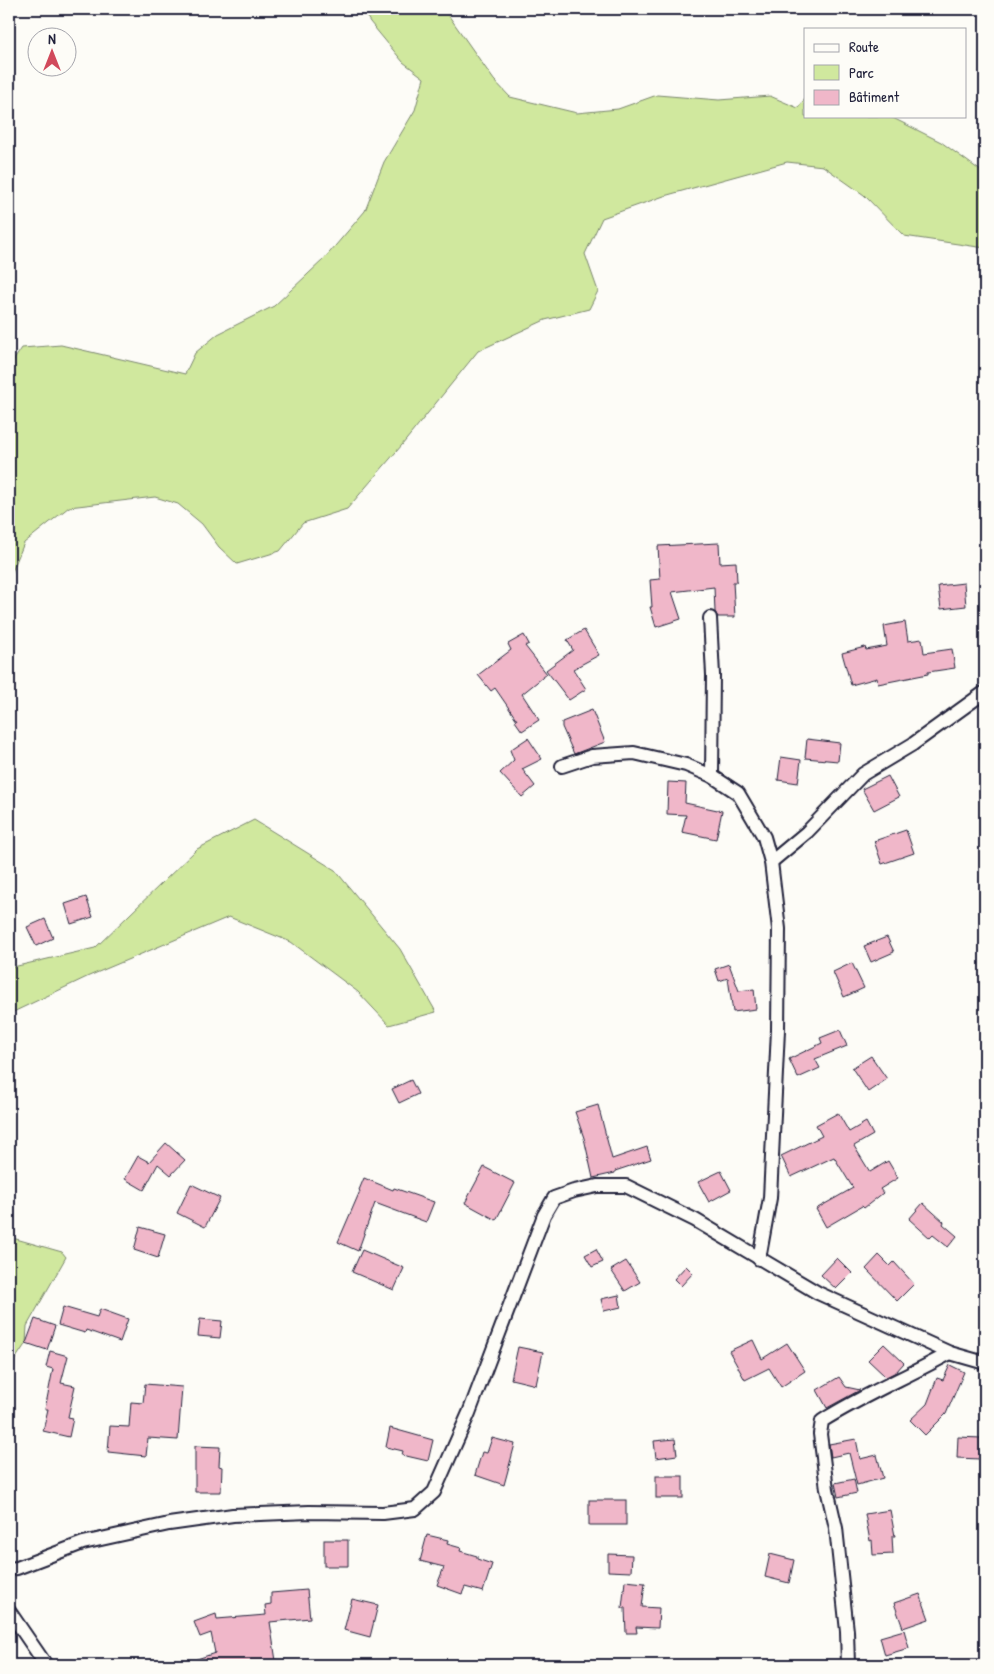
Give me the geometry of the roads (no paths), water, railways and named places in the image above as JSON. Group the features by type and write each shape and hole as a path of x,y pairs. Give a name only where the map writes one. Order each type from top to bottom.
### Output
{"street":[{"path":"710,618 713,675 712,776"},
{"path":"771,862 807,832 863,774 913,744 985,692"},
{"path":"562,766 592,756 634,753 686,765 712,776 738,793 764,837 771,862 779,929 778,1030 770,1198 759,1259"},
{"path":"9,1569 17,1568 83,1543 169,1524 233,1515 309,1512 383,1513 415,1509 434,1492 469,1413 544,1215 554,1198 597,1186 626,1186 695,1220 818,1293 950,1353 985,1362"},
{"path":"848,1665 848,1631 836,1528 827,1489 820,1434 822,1421 846,1406 950,1353"},
{"path":"9,1611 46,1665"}]}
